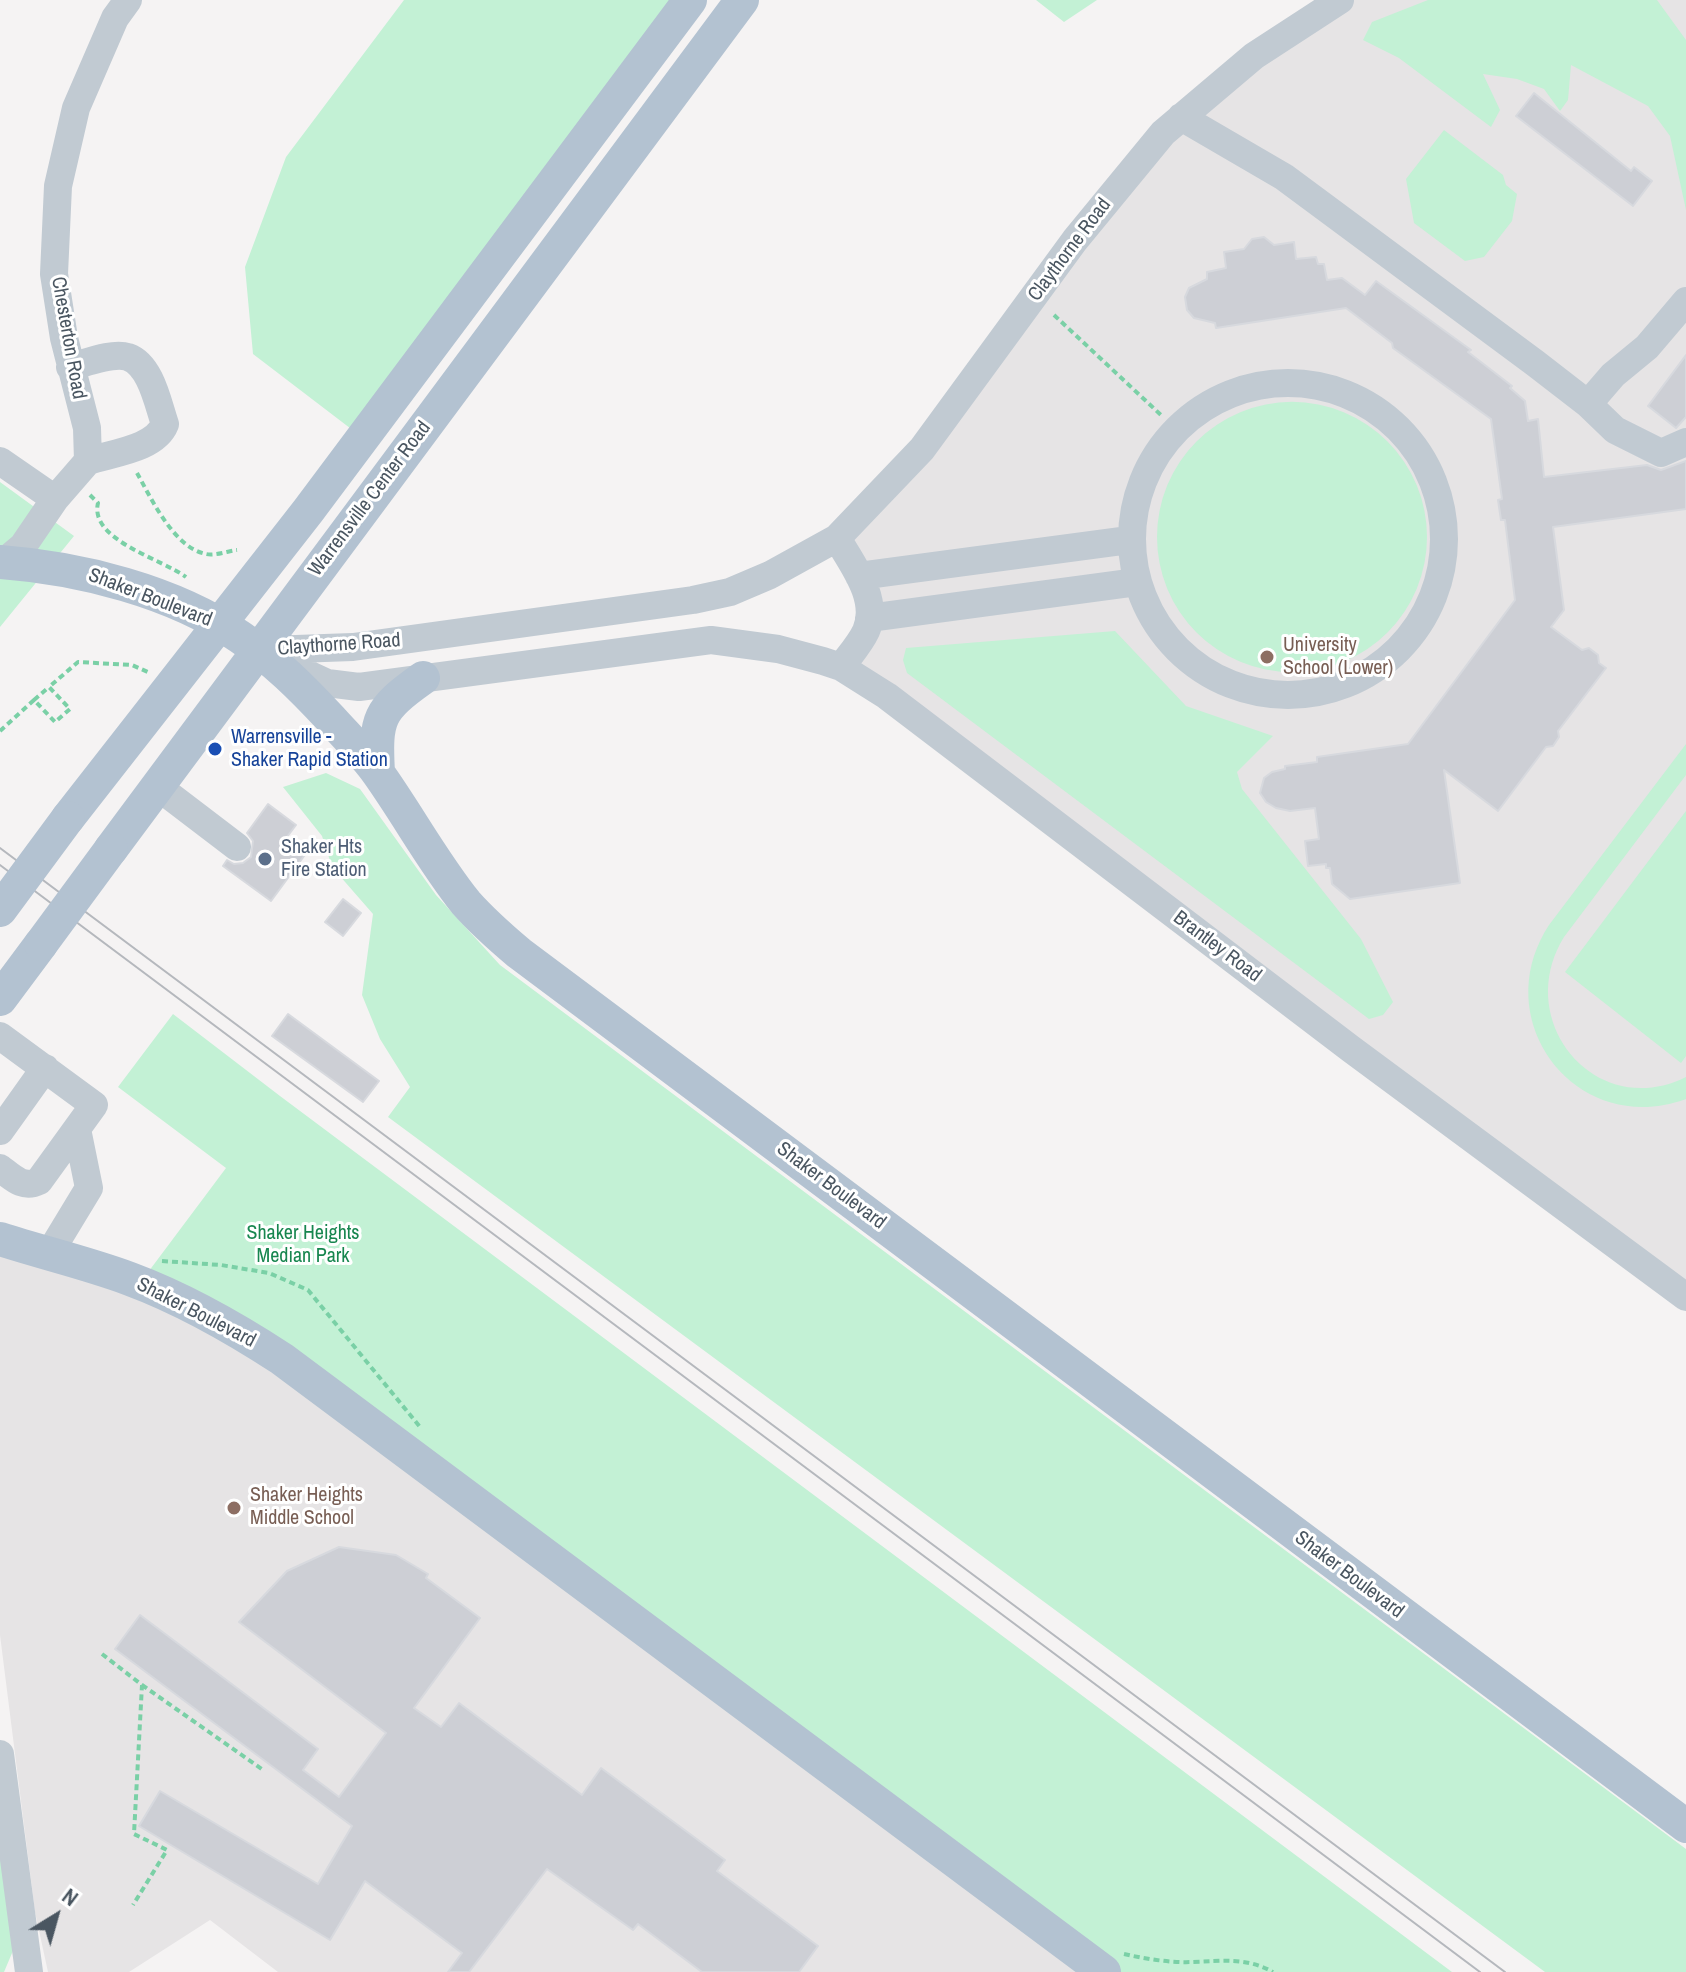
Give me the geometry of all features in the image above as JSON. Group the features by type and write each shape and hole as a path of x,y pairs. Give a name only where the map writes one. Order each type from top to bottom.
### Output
{"main road":[{"path":"0,910 68,818 221,625 690,0"},
{"name":"Warrensville Center Road","path":"0,999 742,0"},
{"name":"Shaker Boulevard","path":"2,562 88,573 158,597 221,625 258,650 301,687 378,773 461,896 519,953 1686,1826"},
{"path":"378,773 376,737 381,718 396,697 423,678"},
{"name":"Shaker Boulevard","path":"0,1239 108,1271 167,1294 228,1324 282,1359 1104,1972"}],"street":[{"name":"Chesterton Road","path":"88,461 87,428 70,367 54,274 58,186 76,108 115,18 128,0"},
{"name":"Claythorne Road","path":"258,650 353,647 693,600 730,592 808,557 837,538 922,449 1075,240 1163,133 1254,56 1340,0"},
{"path":"1181,117 1284,177 1588,404 1615,430 1661,453 1686,442"},
{"path":"1588,404 1613,375 1647,347 1686,301"},
{"path":"2,562 30,537 55,499 88,461 152,441 162,432 165,424 151,384 139,363 126,356 108,357 70,367"},
{"path":"1260,384 1312,384 1362,401 1403,433 1432,476 1445,527 1441,579 1419,627 1384,665 1337,689 1286,697 1234,687 1189,661 1154,622 1137,582 1129,540 1142,479 1170,435 1211,402 1260,384"},
{"path":"0,461 55,499"},
{"path":"837,538 859,576 867,598 869,618 866,630 841,667"},
{"path":"859,576 1129,540"},
{"path":"869,618 1137,582"},
{"name":"Claythorne Road","path":"258,650 311,677 339,686 359,687 692,642 728,641"},
{"name":"Brantley Road","path":"728,641 778,649 841,667 887,696 1351,1049 1686,1297"},
{"path":"157,786 237,847"},
{"path":"0,1036 94,1105 39,1181 23,1184 0,1168"},
{"path":"0,1131 45,1068"},
{"path":"49,1254 89,1188 77,1129"},
{"path":"0,1754 29,1972"}],"path":[{"path":"1054,315 1161,415"},
{"path":"123,450 179,538 206,554 237,550"},
{"path":"98,503 98,522 112,534 132,550 174,568 190,581"},
{"path":"0,731 78,662 132,665 154,675"},
{"path":"34,700 55,722 70,709 49,687"},
{"path":"102,1654 263,1770"},
{"path":"133,1905 167,1850 134,1834 142,1685"}],"shaded area":[{"name":"University School (Lower)","path":"1340,0 1686,0 1686,1297 855,675 866,630 837,538 1163,133"},
{"name":"Shaker Heights Middle School","path":"0,1251 198,1318 1089,1972 278,1972 210,1920 129,1972 48,1972 35,1912 0,1635"}],"green space":[{"path":"404,0 690,0 363,438 253,354 245,267 286,157"},
{"path":"1036,0 1097,0 1064,22"},
{"path":"1428,0 1657,0 1686,40 1686,210 1670,136 1648,106 1571,65 1568,100 1560,111 1544,89 1517,79 1483,74 1500,110 1491,127 1399,58 1363,40 1372,22"},
{"path":"1444,130 1503,175 1506,185 1517,194 1512,221 1484,257 1465,261 1414,223 1406,179"},
{"path":"1292,402 1344,412 1378,433 1396,451 1417,485 1427,537 1417,589 1396,623 1378,641 1344,662 1292,672 1240,662 1206,641 1188,623 1167,589 1157,537 1167,485 1188,451 1206,433 1240,412"},
{"path":"0,482 74,536 0,627"},
{"path":"1115,631 1186,706 1273,736 1237,772 1242,789 1361,939 1393,1002 1383,1015 1369,1019 907,673 903,660 906,648"},
{"path":"1686,744 1686,775 1564,937 1551,969 1548,1001 1556,1030 1572,1055 1594,1075 1622,1086 1653,1087 1686,1077 1686,1099 1646,1107 1610,1102 1578,1087 1553,1063 1536,1033 1528,998 1532,962 1549,925"},
{"path":"326,773 360,789 436,895 500,965 1686,1849 1686,1972 1545,1972 388,1117 410,1087 380,1039 362,995 373,914 332,867 322,836 283,787"},
{"path":"1686,811 1686,1056 1681,1063 1565,972"},
{"name":"Shaker Heights Median Park","path":"173,1014 1452,1972 1104,1972 553,1560 140,1283 226,1168 118,1087"},
{"path":"0,1847 15,1946 4,1972 0,1972"}],"building":[{"path":"1534,93 1631,171 1634,167 1652,181 1633,206 1516,116"},
{"path":"1264,237 1274,245 1294,242 1296,259 1316,257 1318,264 1324,264 1327,280 1342,278 1365,295 1376,281 1471,350 1468,352 1512,386 1510,388 1525,401 1528,421 1538,419 1544,477 1647,465 1661,470 1686,461 1686,509 1553,527 1564,610 1551,627 1582,650 1589,648 1606,668 1558,731 1559,737 1553,746 1546,747 1498,811 1444,770 1460,883 1350,899 1332,884 1330,868 1326,868 1326,864 1308,866 1305,841 1319,839 1315,808 1290,811 1276,808 1266,802 1260,793 1264,778 1285,769 1285,766 1317,762 1317,757 1408,744 1515,600 1505,520 1501,520 1498,500 1502,499 1491,419 1393,348 1392,343 1346,308 1216,328 1215,323 1194,318 1187,310 1185,297 1189,288 1207,279 1207,272 1226,268 1224,252 1244,249 1252,239"},
{"path":"1686,355 1686,417 1676,428 1648,406"},
{"name":"Shaker Hts Fire Station","path":"268,804 296,825 287,837 307,852 271,901 223,866 227,860 234,864 243,863 251,857 253,841 247,833"},
{"path":"343,899 361,913 343,936 325,922"},
{"path":"288,1014 379,1081 363,1102 272,1036"},
{"name":"Shaker Heights Middle School","path":"339,1547 396,1555 428,1574 426,1578 480,1618 414,1708 441,1727 459,1703 582,1795 601,1768 725,1860 717,1871 818,1946 799,1972 702,1972 638,1924 633,1930 547,1869 469,1972 448,1972 462,1953 365,1881 330,1940 139,1826 160,1791 318,1884 352,1826 115,1649 140,1615 318,1749 303,1770 339,1797 386,1733 239,1622 287,1571"}],"tram line":[{"path":"0,848 1505,1972"},
{"path":"0,865 1480,1972"}],"place":[{"name":"University School (Lower)","path":"1267,657"},
{"name":"Warrensville - Shaker Rapid Station","path":"215,749"},
{"name":"Shaker Hts Fire Station","path":"265,859"},
{"name":"Shaker Heights Middle School","path":"234,1508"}]}
